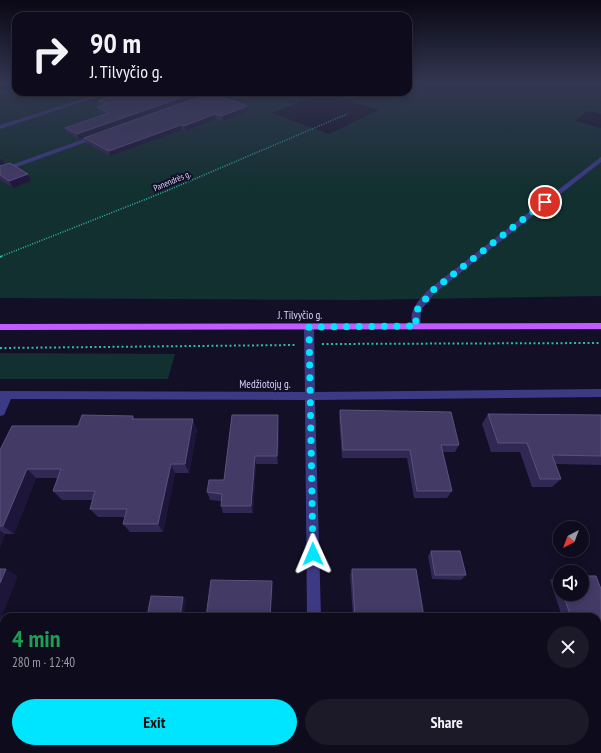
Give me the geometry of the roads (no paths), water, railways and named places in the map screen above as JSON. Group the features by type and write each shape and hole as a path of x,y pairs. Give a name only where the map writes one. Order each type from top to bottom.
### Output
{"main road":[{"name":"J. Tilvyčio g.","path":"0,327 601,326"}],"street":[{"path":"0,127 25,119"},
{"path":"0,171 101,135"},
{"path":"417,326 415,317 417,310 432,291 601,159"},
{"path":"309,327 314,613"},
{"name":"Medžiotojų g.","path":"4,395 309,396 601,393"},
{"path":"0,412 4,395"}]}
